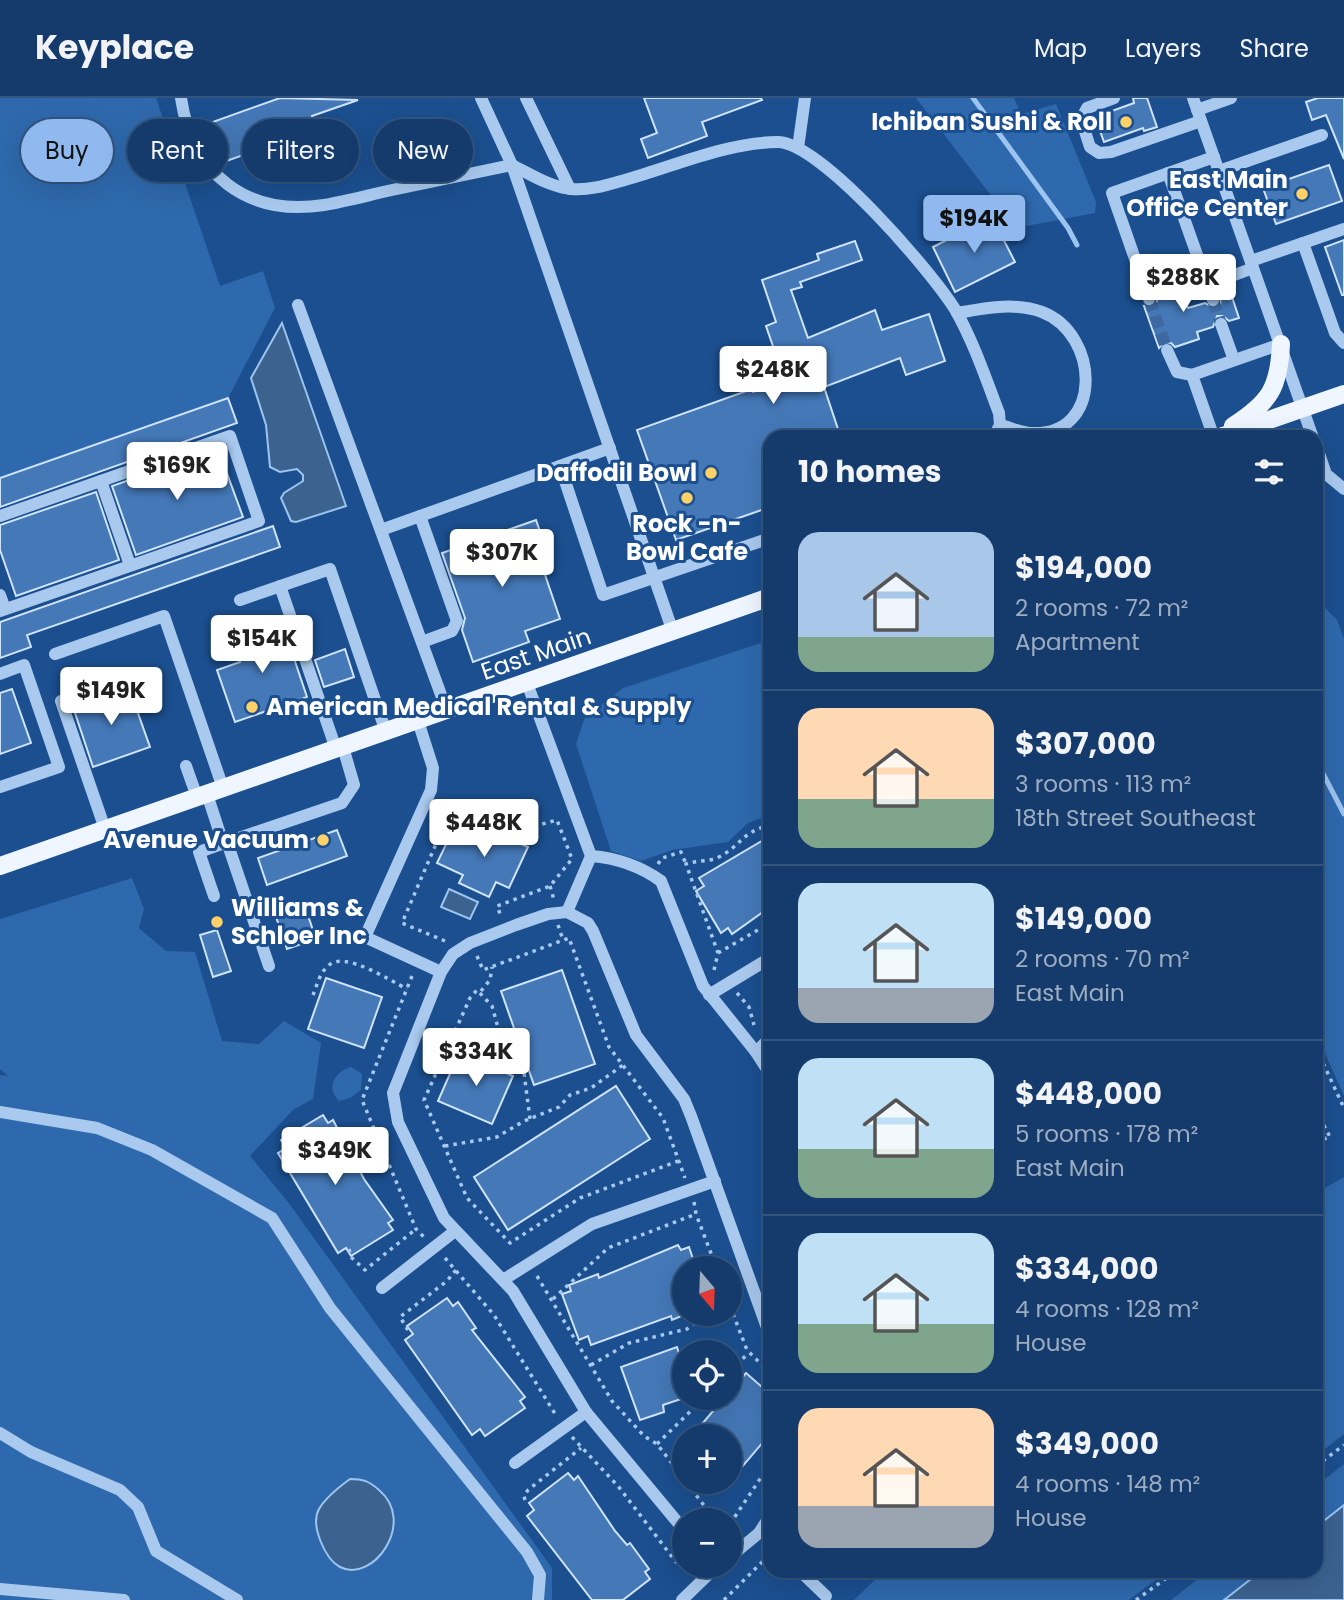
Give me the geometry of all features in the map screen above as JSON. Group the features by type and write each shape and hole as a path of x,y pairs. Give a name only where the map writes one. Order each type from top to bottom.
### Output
{"main road":[{"path":"1227,430 1255,411 1270,396 1277,380 1280,344"},
{"path":"1238,430 1344,394"},
{"name":"East Main","path":"0,866 763,600"}],"street":[{"path":"181,98 194,145 214,175 230,188 286,206 323,205 512,165 546,182 570,189 598,188 745,145 781,142 798,148 824,164 893,232 934,279 957,313 990,390 1000,425 997,430"},
{"path":"481,98 512,165 673,632"},
{"path":"526,98 570,189"},
{"path":"798,148 805,98"},
{"path":"1114,98 1087,108 1081,119 1090,147 1099,153 1111,152 1197,110 1231,98"},
{"path":"1197,110 1310,430"},
{"path":"1219,171 1322,135"},
{"path":"1149,299 1112,193 1214,157"},
{"path":"1168,173 1213,300"},
{"path":"1208,285 1303,243 1344,229"},
{"path":"1303,243 1335,333 1344,343"},
{"path":"298,305 447,711"},
{"path":"957,313 994,307 1023,307 1044,313 1059,322 1075,342 1086,367 1088,384 1085,397 1068,421 1053,430"},
{"path":"1221,324 1234,360"},
{"path":"1167,350 1177,372 1192,375 1280,344"},
{"path":"1192,375 1212,430"},
{"path":"1000,425 1019,430"},
{"path":"0,516 230,436 259,521 2,610 0,595"},
{"path":"381,530 610,448"},
{"path":"560,466 603,595 763,540"},
{"path":"1323,476 1344,489"},
{"path":"101,481 130,565"},
{"path":"420,516 457,621 452,631 422,642"},
{"path":"240,600 330,569 386,732"},
{"path":"214,897 200,852 342,803 354,785 280,586"},
{"path":"55,654 164,616 209,793 269,966"},
{"path":"0,674 24,665 59,767 0,787"},
{"path":"527,683 591,856 567,912"},
{"path":"61,701 105,829"},
{"path":"418,721 433,768 431,790 365,937 441,972"},
{"path":"186,766 209,793"},
{"path":"591,856 610,858 651,874 661,881 697,974 709,995 763,1063"},
{"path":"672,1516 586,1412 521,1303 503,1280 455,1231 432,1198 393,1102 395,1082 441,972 459,942 548,914 567,912 588,923 636,1035 684,1099 763,1316"},
{"path":"709,995 763,962"},
{"path":"756,1052 763,1045"},
{"path":"0,1112 97,1128 152,1150 272,1218 330,1307 527,1552 540,1575 538,1600"},
{"path":"503,1280 592,1224 715,1181"},
{"path":"383,1288 455,1231"},
{"path":"515,1463 586,1412"},
{"path":"0,1433 31,1452 120,1490 138,1507 156,1551 237,1600"},
{"path":"742,1546 763,1527"},
{"path":"759,1533 763,1537"},
{"path":"682,1600 705,1578"},
{"path":"807,1578 826,1596"},
{"path":"0,1589 124,1600"}],"path":[{"path":"469,823 478,801 536,826 557,820 572,859 550,886 497,906 502,919"},
{"path":"445,823 402,923 445,941 459,942 474,953 483,970 569,938 609,1047 663,1118 712,1256"},
{"path":"686,864 715,859 729,851 750,830 763,827"},
{"path":"651,874 662,858 681,852 718,953 714,971 749,1007 754,1028 763,1035"},
{"path":"718,953 763,927"},
{"path":"445,941 459,942"},
{"path":"313,995 327,967 337,960 351,961 407,989"},
{"path":"492,967 491,980 470,998 424,1100 467,1198 510,1243 552,1299 612,1401 644,1436 657,1444 672,1464"},
{"path":"481,991 492,1006 505,1047 524,1073 530,1093 530,1119"},
{"path":"1323,1063 1344,1108"},
{"path":"445,1146 484,1142 559,1107 570,1096 605,1080 622,1065"},
{"path":"1323,1124 1330,1137 1323,1139"},
{"path":"510,1243 580,1198 678,1161"},
{"path":"552,1299 608,1248 696,1214"},
{"path":"349,1249 351,1257 365,1270 416,1229"},
{"path":"408,1330 400,1317 447,1281 456,1270"},
{"path":"591,1365 629,1343 691,1326"},
{"path":"739,1326 750,1353 763,1366"},
{"path":"742,1360 750,1353"},
{"path":"657,1444 692,1410"},
{"path":"1323,1461 1344,1445"},
{"path":"525,1500 524,1496 528,1490 581,1448"},
{"path":"741,1508 763,1474"},
{"path":"695,1494 706,1508"},
{"path":"724,1600 763,1561"},
{"path":"1136,1600 1167,1578"}],"shaded area":[{"path":"0,98 156,98 163,119 127,119 127,182 185,182 220,286 263,271 275,308 228,398 0,478"},
{"path":"916,98 1014,98 1021,114 1056,104 1096,202 1095,213 1016,228"},
{"path":"282,323 346,506 296,522 291,521 281,498 284,493 303,481 303,475 297,469 280,472 270,467 266,425 251,378"},
{"path":"1323,606 1337,620 1344,639 1344,1096 1323,1049"},
{"path":"763,642 763,818 748,823 728,842 672,850 641,861 611,851 576,744 585,717 623,688"},
{"path":"132,878 144,909 139,928 166,951 195,952 222,1041 259,1044 284,1021 321,1043 313,1099 293,1110 250,1156 288,1202 552,1568 552,1600 0,1600 0,1075 8,1076 0,1069 0,919"},
{"path":"449,889 478,902 470,919 441,907"},
{"path":"351,1067 362,1074 361,1090 350,1098 339,1101 332,1085 340,1072"},
{"path":"1344,1177 1344,1434 1323,1450 1323,1189"},
{"path":"1344,1464 1344,1505 1323,1522 1323,1480"},
{"path":"350,1479 366,1481 379,1490 390,1503 394,1518 392,1533 377,1559 365,1567 353,1570 340,1567 329,1557 320,1541 316,1524 322,1505"},
{"path":"1344,1505 1344,1600 1224,1600 1252,1578 1323,1578 1323,1522"},
{"path":"877,1578 1158,1578 1129,1600 854,1600"},
{"path":"1199,1578 1252,1578 1224,1600 1171,1600"}],"building":[{"path":"280,98 358,100 312,116 313,119 242,119 242,155 228,160 228,119 221,119"},
{"path":"644,98 762,100 702,122 707,136 648,158 641,139 657,133"},
{"name":"Ichiban Sushi & Roll","path":"1133,98 1147,98 1157,127 1144,131 1143,128 1104,142 1095,117 1134,103"},
{"path":"1318,98 1344,98 1344,159 1326,115 1312,120 1306,102"},
{"name":"East Main Office Center","path":"1329,165 1342,201 1276,224 1263,188"},
{"path":"992,217 1015,262 955,292 933,247"},
{"path":"1344,240 1344,295 1342,295 1325,247"},
{"path":"855,241 862,260 800,282 802,287 791,290 808,338 875,310 882,330 929,314 945,361 906,375 900,358 824,387 838,430 763,430 763,509 676,540 637,430 752,389 753,392 785,381 766,326 776,322 762,280 819,260 817,254"},
{"path":"1176,273 1188,308 1205,303 1215,308 1220,305 1221,297 1231,294 1239,318 1229,321 1223,316 1217,316 1213,327 1197,332 1199,339 1175,347 1164,342 1159,348 1144,306 1151,307 1157,301 1152,282"},
{"path":"228,398 237,423 0,507 0,478"},
{"path":"218,449 243,517 136,555 112,486"},
{"path":"96,492 119,560 16,596 0,550 0,525"},
{"path":"536,520 550,560 541,563 560,619 525,631 529,642 473,662 462,630 465,618 442,553"},
{"path":"273,526 280,547 27,635 31,647 0,658 0,622"},
{"path":"283,626 307,697 235,722 217,670 240,662 234,642"},
{"path":"345,649 354,677 324,687 315,660"},
{"path":"129,688 150,747 93,767 73,707"},
{"path":"12,689 31,743 0,754 0,693"},
{"path":"476,824 489,830 492,824 511,833 507,838 528,847 509,888 496,882 489,897 459,883 463,875 437,863 451,834 468,842"},
{"path":"337,830 347,856 267,885 258,858"},
{"path":"763,840 763,912 732,934 728,928 721,933 696,891 704,886 699,878"},
{"path":"303,901 316,939 287,949 274,911"},
{"path":"217,930 231,971 213,977 200,935"},
{"path":"562,970 595,1064 534,1085 501,991"},
{"path":"326,978 382,997 364,1048 308,1029"},
{"path":"459,1053 513,1076 492,1124 438,1101"},
{"path":"616,1086 650,1139 508,1230 474,1177"},
{"path":"323,1115 328,1123 333,1120 364,1179 393,1220 388,1223 393,1230 351,1256 346,1248 338,1253 278,1153 286,1148 281,1140"},
{"path":"678,1245 681,1250 689,1247 692,1256 672,1256 672,1320 671,1316 591,1345 588,1336 579,1340 562,1294 571,1291 569,1285 598,1274 599,1278"},
{"path":"447,1298 453,1306 458,1302 476,1328 472,1330 525,1397 520,1401 525,1408 485,1436 480,1429 472,1435 405,1340 413,1334 407,1326"},
{"path":"672,1349 672,1402 663,1405 664,1412 640,1420 621,1367"},
{"path":"746,1373 763,1388 763,1442 742,1467 742,1424 702,1424 714,1410 742,1410 742,1378"},
{"path":"568,1473 574,1480 578,1476 615,1531 627,1545 630,1543 649,1569 645,1572 650,1579 623,1600 592,1600 527,1516 534,1510 529,1503"}],"waterway":[{"path":"973,98 1068,228 1077,245"},
{"path":"1323,774 1344,814"}],"tunnel":[{"path":"1149,299 1167,350"},
{"path":"1213,300 1221,324"}],"place":[{"name":"Ichiban Sushi & Roll","path":"1126,122"},
{"name":"East Main Office Center","path":"1302,194"},
{"name":"Daffodil Bowl","path":"711,473"},
{"name":"Rock -n- Bowl Cafe","path":"687,498"},
{"name":"American Medical Rental & Supply","path":"252,707"},
{"name":"Avenue Vacuum","path":"323,840"},
{"name":"Williams & Schloer Inc","path":"217,922"}]}
